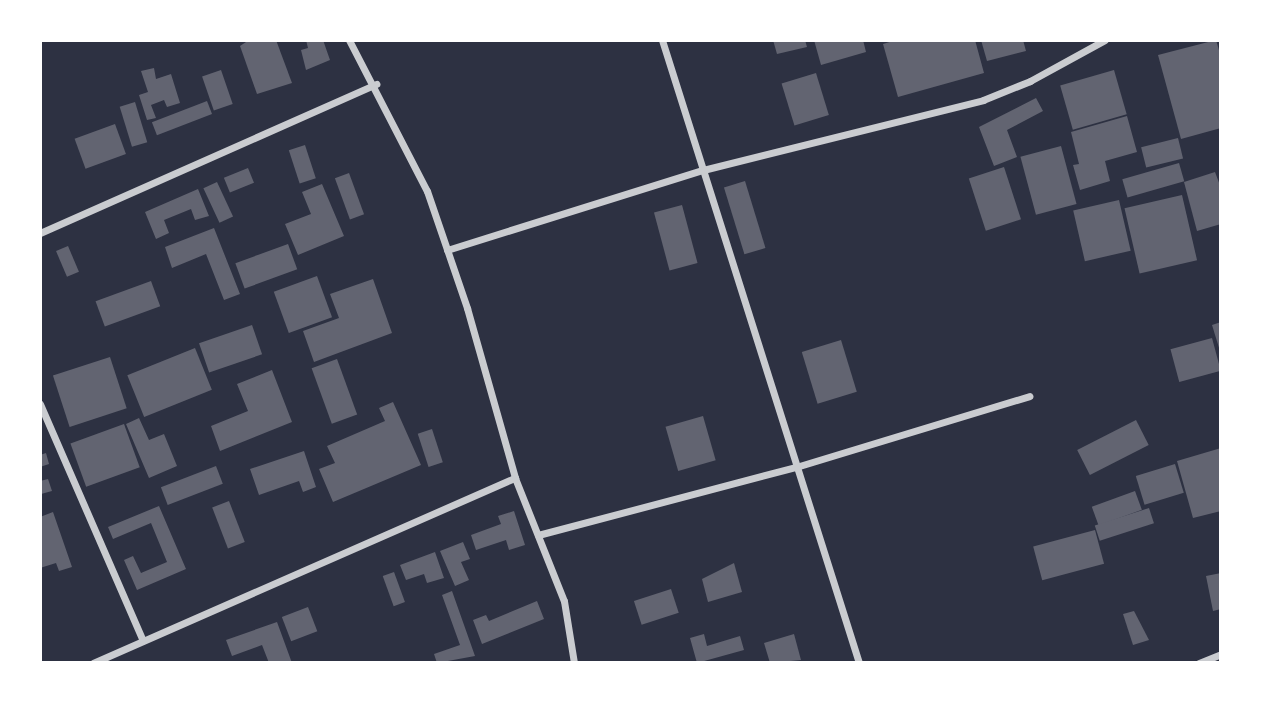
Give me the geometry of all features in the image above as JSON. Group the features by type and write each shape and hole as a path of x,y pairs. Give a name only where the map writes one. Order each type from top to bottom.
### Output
{"street":[{"path":"349,40 376,84 427,191 515,478 565,601 574,663"},
{"path":"662,40 859,663"},
{"path":"447,250 704,170 983,100 1030,81 1105,40"},
{"path":"40,233 376,84"},
{"path":"538,535 796,467 1029,396"},
{"path":"40,404 143,640"},
{"path":"93,663 515,478"},
{"path":"1199,663 1221,654"}],"building":[{"path":"249,40 276,40 292,83 257,94 240,46"},
{"path":"306,40 323,40 330,60 306,70 301,50 308,48"},
{"path":"773,40 805,40 807,47 777,54"},
{"path":"814,40 863,40 866,52 821,65"},
{"path":"896,40 975,40 984,73 898,97 883,44"},
{"path":"981,40 1023,40 1026,51 987,61"},
{"path":"1216,40 1221,57 1221,128 1181,139 1158,55"},
{"path":"154,68 156,79 171,74 180,103 167,107 164,100 151,105 156,118 147,120 139,95 148,92 141,71"},
{"path":"221,70 233,104 214,111 202,77"},
{"path":"1114,70 1127,114 1073,130 1060,85"},
{"path":"816,73 829,115 794,126 782,84"},
{"path":"1036,98 1043,111 1007,130 1017,157 994,166 979,127"},
{"path":"207,101 212,114 157,135 152,122"},
{"path":"135,102 147,142 132,147 120,107"},
{"path":"1127,116 1137,152 1105,161 1110,181 1080,190 1073,165 1079,164 1071,132"},
{"path":"115,124 126,154 86,169 75,139"},
{"path":"1178,138 1183,158 1146,168 1141,147"},
{"path":"305,145 316,178 300,184 289,150"},
{"path":"1061,146 1077,204 1036,215 1020,157"},
{"path":"1179,163 1184,181 1128,198 1122,179"},
{"path":"1004,167 1021,219 986,231 969,178"},
{"path":"248,168 254,183 230,193 224,178"},
{"path":"1215,172 1221,188 1221,224 1197,231 1184,182"},
{"path":"349,173 364,214 350,219 335,178"},
{"path":"745,181 765,248 744,254 724,187"},
{"path":"217,182 233,216 219,223 203,188"},
{"path":"322,184 344,236 298,255 285,224 311,214 302,192"},
{"path":"198,189 209,216 195,220 191,209 164,220 169,233 156,239 145,212"},
{"path":"1182,195 1197,260 1140,274 1125,208"},
{"path":"1119,200 1131,251 1085,261 1073,211"},
{"path":"682,205 698,263 670,270 654,213"},
{"path":"214,228 240,294 224,300 206,254 172,268 165,247"},
{"path":"288,244 297,269 245,289 235,263"},
{"path":"68,246 79,272 67,277 56,251"},
{"path":"317,276 332,317 289,333 274,292"},
{"path":"373,279 392,333 314,362 303,331 339,318 330,294"},
{"path":"151,281 160,306 105,327 96,301"},
{"path":"1221,322 1221,351 1220,351 1212,325"},
{"path":"252,325 262,354 209,373 199,343"},
{"path":"1212,338 1221,371 1179,382 1170,349"},
{"path":"841,340 857,392 818,404 802,352"},
{"path":"195,348 212,390 144,417 127,375"},
{"path":"110,357 127,408 70,427 53,376"},
{"path":"337,359 357,414 332,424 312,368"},
{"path":"272,370 292,422 220,451 211,426 248,411 237,384"},
{"path":"393,402 421,465 333,502 319,469 335,463 327,446 385,421 379,408"},
{"path":"703,416 716,460 678,471 666,427"},
{"path":"139,418 149,440 164,434 177,466 149,478 126,424"},
{"path":"1136,420 1149,445 1090,475 1077,450"},
{"path":"124,424 140,467 86,487 70,443"},
{"path":"432,429 443,462 429,467 418,434"},
{"path":"1221,448 1221,511 1193,518 1177,461"},
{"path":"304,451 316,487 303,492 299,481 259,495 250,469"},
{"path":"46,453 49,464 40,467 40,455"},
{"path":"1175,464 1184,493 1145,505 1136,476"},
{"path":"216,466 223,484 168,505 161,487"},
{"path":"48,479 52,491 41,494 40,481"},
{"path":"1135,491 1142,510 1099,526 1092,507"},
{"path":"229,501 245,542 228,549 212,507"},
{"path":"159,506 186,569 137,590 124,560 133,556 141,573 167,562 151,523 113,539 108,527"},
{"path":"1149,508 1154,523 1100,541 1095,526"},
{"path":"514,511 525,545 509,550 506,540 476,550 471,535 501,524 498,516"},
{"path":"53,512 72,567 59,571 56,563 40,568 40,517"},
{"path":"1095,530 1104,564 1042,580 1033,547"},
{"path":"463,542 470,559 461,562 469,580 455,586 440,551"},
{"path":"435,552 444,578 427,583 424,574 406,580 400,565"},
{"path":"734,563 742,592 708,602 702,579"},
{"path":"394,572 405,602 394,606 383,576"},
{"path":"1221,573 1221,609 1213,611 1206,576"},
{"path":"671,589 679,613 642,625 634,601"},
{"path":"452,591 475,656 437,663 434,654 460,645 442,595"},
{"path":"537,601 544,619 482,644 473,620 486,615 489,621"},
{"path":"308,607 317,631 291,641 282,617"},
{"path":"1134,611 1149,640 1133,645 1123,614"},
{"path":"277,622 292,663 269,663 262,645 232,656 226,640"},
{"path":"704,634 707,646 740,636 744,650 697,663 690,638"},
{"path":"794,634 801,660 770,663 764,643"}]}
